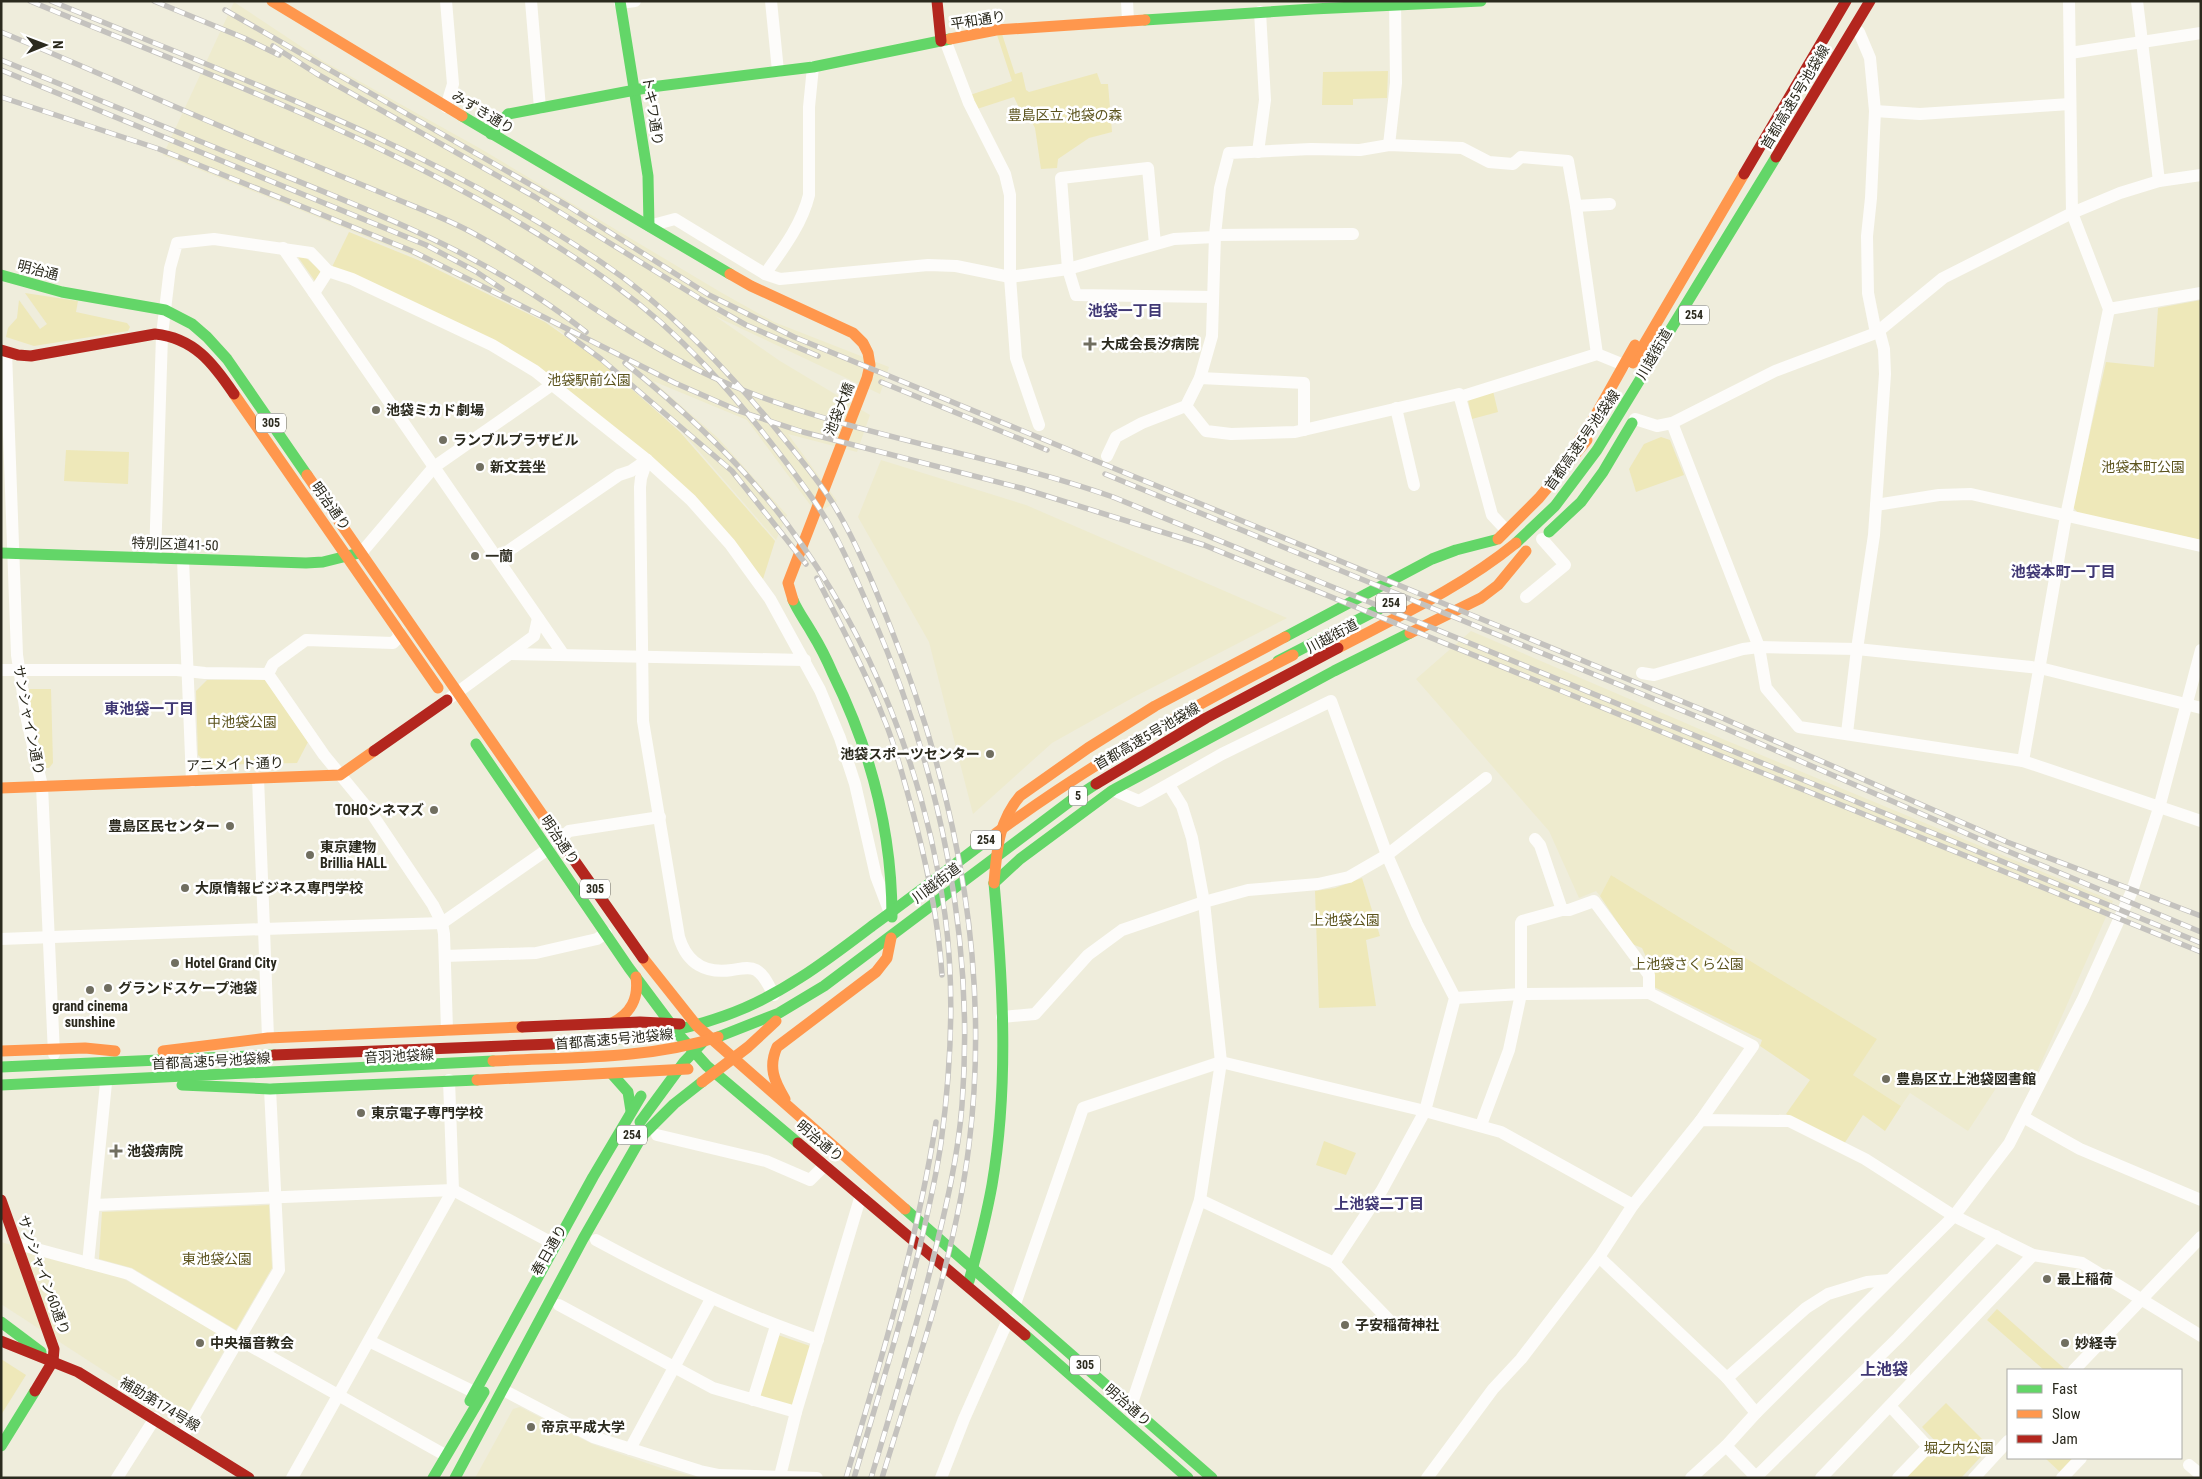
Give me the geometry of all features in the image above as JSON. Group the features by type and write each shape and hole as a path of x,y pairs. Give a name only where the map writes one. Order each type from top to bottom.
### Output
{"main road":[{"name":"みずき通り","path":"272,1 491,134 680,245"},
{"path":"937,1 943,41"},
{"name":"平和通り","path":"491,134 508,114 634,90 813,67 996,30 1260,12 1313,5 1481,1"},
{"name":"川越街道","path":"1470,559 1506,530 1554,479 1594,418 1838,1"},
{"name":"首都高速5号池袋線","path":"1470,559 1503,534 1533,505 1570,462 1593,430 1846,1"},
{"name":"首都高速5号池袋線","path":"1,1086 637,1054 683,1047 731,1035 795,1005 824,986 1073,799 1110,775 1194,725 1437,596 1475,574 1526,535 1572,485 1612,427 1870,1"},
{"name":"254","path":"1696,310 1878,1"},
{"name":"トキワ通り","path":"620,2 648,176 649,226"},
{"name":"池袋大橋","path":"680,245 762,292 853,333 866,345 870,355 871,366 867,378 789,576 788,583 792,599 834,675 855,720 875,778 891,860 891,938 887,958 876,972 777,1047 770,1065 774,1078 795,1114"},
{"name":"明治通","path":"1,275 15,281 68,292"},
{"name":"明治通り","path":"68,292 165,310 196,326 220,350 362,552 452,696 454,712"},
{"path":"127,304 144,320 145,330 140,337"},
{"name":"明治通り","path":"4,351 31,356 162,334 190,343 207,357 398,630 452,696 560,839 654,974 696,1026 724,1053 1015,1304 1212,1478"},
{"name":"川越街道","path":"722,1068 790,1009 857,962 1019,840 1107,778 1259,691 1526,551 1542,539 1581,502 1603,472 1637,415"},
{"path":"968,1286 989,1197 1002,1089 1001,964 994,883 1000,827 1008,810 1020,796 1119,727 1418,566 1456,550 1495,540"},
{"path":"994,883 1020,860 1113,790 1372,652 1472,604 1498,585 1526,551"},
{"name":"特別区道41-50","path":"7,553 306,564 323,562 362,552"},
{"name":"川越街道","path":"701,1044 726,1015 775,991 833,956 1004,826 1110,752 1167,718 1393,603"},
{"name":"首都高速5号池袋線","path":"1,1067 594,1042 653,1035 726,1016 776,992 824,962 1041,801 1100,760 1175,716 1393,603"},
{"path":"340,775 452,696"},
{"name":"明治通り","path":"468,732 668,1022 707,1066 1008,1320 1188,1478"},
{"name":"アニメイト通り","path":"1,788 340,775"},
{"path":"118,1057 268,1038 612,1023 668,1022 696,1026 742,1012 774,995 850,949 892,917"},
{"path":"655,1139 690,1083 707,1066 821,990 891,938"},
{"path":"612,1023 623,1018 634,1005 637,990 636,977"},
{"name":"音羽池袋線","path":"1,1086 119,1083 436,1069 609,1058 701,1044 730,1036 790,1009"},
{"name":"音羽池袋線","path":"1,1061 603,1040 677,1029 726,1015"},
{"path":"612,1023 619,1033 623,1048 621,1061 612,1074"},
{"path":"445,1455 474,1392 631,1111 652,1079 696,1026"},
{"name":"春日通り","path":"455,1478 643,1117 684,1062 701,1044"},
{"path":"1,1051 85,1048 190,1060"},
{"path":"119,1083 270,1089 612,1074 652,1079 707,1066"},
{"name":"春日通り","path":"433,1478 445,1455 642,1136 674,1104 722,1068"},
{"path":"612,1074 628,1092 631,1111"},
{"path":"1,1094 57,1083"},
{"name":"サンシャイン60通り","path":"1,1200 6,1225 18,1244 50,1334 54,1349 53,1361"},
{"path":"463,1464 489,1428 599,1236"},
{"name":"補助第174号線","path":"1,1322 53,1361"},
{"name":"補助第174号線","path":"1,1341 78,1372 183,1435 249,1478"},
{"path":"1,1446 53,1361"}],"street":[{"path":"446,1 453,84 446,107"},
{"path":"531,1 540,108"},
{"path":"620,2 635,1"},
{"path":"771,1 778,71"},
{"path":"1127,1 1128,22"},
{"path":"2023,761 2066,516 2109,309 2072,213 2070,1"},
{"path":"2137,1 2159,181"},
{"path":"1389,145 1396,83 1395,3"},
{"path":"1258,152 1265,100 1260,12"},
{"path":"1847,733 1874,535 1885,374 1884,349 1877,332 1868,294 1867,236 1871,198 1875,111 1870,58 1859,32"},
{"path":"2070,53 2201,33"},
{"path":"943,41 969,102 1005,174 1010,195 1010,277 1016,358 1038,425"},
{"path":"765,274 796,229 806,208 809,194 809,107 813,67"},
{"path":"1875,111 1920,114 2070,104"},
{"path":"1107,456 1116,437 1142,423 1186,406 1200,378 1212,336 1215,236 1220,188 1229,153 1360,150 1389,145 1462,148 1489,162 1513,164 1521,157 1568,161 1597,354"},
{"path":"1155,244 1148,168 1061,178 1068,268 1076,295 1213,297"},
{"path":"1637,415 1657,426 1672,423 1775,370 1877,332 1943,278 2072,213 2120,192 2159,181 2201,175"},
{"path":"1576,206 1610,204"},
{"path":"649,226 675,219 765,274 780,278 928,265 956,266 1010,277 1068,268 1174,239 1215,236 1353,234"},
{"path":"155,558 162,334 170,268 177,243 214,239 311,253 328,271 352,279 492,345 553,384 647,460 691,500 735,551 770,599 805,660 840,738 855,784 876,876 892,917"},
{"path":"283,248 564,654"},
{"path":"314,293 328,271"},
{"path":"2109,309 2201,293"},
{"name":"サンシャイン通り","path":"4,351 7,553 18,670 42,786 54,1059"},
{"path":"1460,397 1597,354 1624,365"},
{"path":"1200,378 1304,383 1304,430"},
{"path":"362,552 434,467 553,384"},
{"path":"1186,406 1206,431 1231,434 1304,430 1460,394 1492,515 1506,530"},
{"path":"1396,408 1414,485"},
{"path":"1672,423 1759,647 1766,688 1800,727 2023,761 2201,821"},
{"path":"498,558 619,474 631,471 647,460"},
{"path":"647,460 640,487 643,721 678,933 686,954 702,969 721,972 746,968 755,970 763,976 774,995"},
{"path":"1876,505 1939,495 1971,494 2201,546"},
{"path":"1526,597 1565,565 1542,539"},
{"path":"183,559 192,781"},
{"path":"452,696 534,636 538,618"},
{"path":"268,674 273,664 306,640 393,643 399,636 398,630"},
{"path":"1642,673 1654,675 1743,649 1759,647 1857,649 2040,668 2201,708"},
{"path":"1692,1478 1954,1216 2009,1144 2083,999 2132,891 2159,808 2201,650"},
{"path":"510,654 805,660"},
{"path":"1,670 268,674"},
{"path":"268,674 340,775 370,811 434,905 442,923 447,1030"},
{"path":"1113,790 1139,801 1222,754 1332,701 1387,855 1417,924 1456,998 1425,1111 1382,1190 1334,1263"},
{"path":"258,778 268,1038"},
{"path":"1002,1017 1035,1014 1088,955 1122,930 1204,902 1248,890 1318,884 1349,877 1387,855 1486,778"},
{"path":"1132,1406 1200,1200 1221,1062 1204,902 1192,838 1182,806 1169,784"},
{"path":"560,839 569,831 660,817"},
{"path":"1535,839 1540,845 1562,910"},
{"path":"1,939 442,923 548,849"},
{"path":"1481,1125 1509,1050 1521,994 1522,921 1568,910 1594,901 1649,975 1649,993"},
{"path":"445,956 536,952 597,939 606,933"},
{"path":"1427,1478 1493,1389 1521,1359 1599,1257 1633,1205 1701,1120 1753,1046 1649,993 1521,994 1456,998"},
{"path":"1015,1304 1083,1108 1221,1062 1481,1125 1501,1132 1633,1205"},
{"path":"292,1478 454,1190 449,1080"},
{"path":"88,1263 106,1083"},
{"path":"183,1435 278,1270 270,1089"},
{"path":"2023,1117 2080,1149 2201,1200"},
{"path":"1701,1120 1789,1121 1865,1159 1954,1216 2033,1255 2082,1263 2201,1336"},
{"path":"655,1139 766,1161 810,1180 824,1165"},
{"path":"94,1205 454,1190 556,1245"},
{"path":"780,1476 796,1412 861,1195"},
{"path":"1200,1200 1334,1263 1388,1320"},
{"path":"599,1236 649,1269 711,1299 776,1326 818,1340"},
{"path":"1726,1446 1756,1477 1898,1338 1996,1236"},
{"path":"2075,1369 2143,1300 2201,1237"},
{"path":"18,1244 130,1274 238,1339 445,1455"},
{"path":"1821,1478 2033,1255"},
{"path":"1599,1257 1727,1378 1756,1413"},
{"path":"1727,1378 1806,1308 1828,1294 1867,1282 1889,1280"},
{"path":"630,1449 711,1299"},
{"path":"559,1305 713,1388 796,1412"},
{"path":"941,1478 964,1419 1008,1320"},
{"path":"753,1400 776,1326"},
{"path":"370,1340 474,1392"},
{"path":"509,1393 593,1437 700,1471 719,1475 817,1478"},
{"path":"1890,1406 1928,1447 1898,1478"},
{"path":"116,1478 155,1418"},
{"path":"1974,1478 2007,1442"},
{"path":"2062,1478 2080,1459"},
{"path":"2189,1465 2201,1474"}],"shaded area":[{"path":"234,2 323,61 481,149 774,322 889,367 880,394 715,316 780,361 870,415 857,452 788,434 837,501 817,514 747,420 653,381 718,438 787,515 776,540 677,426 601,360 546,321 419,258 163,155"},
{"path":"881,460 1026,505 1287,618 1134,697 1052,743 973,814 929,642 858,517"},
{"path":"1471,631 1725,740 2113,901 2030,1088 2004,1076 1968,1131 1910,1093 1901,1106 1853,1075 1877,1039 1611,875 1600,896 1596,891 1579,898 1549,831 1416,679"},
{"path":"1,1242 115,1274 230,1340 183,1422 1,1304"},
{"name":"帝京平成大学","path":"520,1407 592,1444 661,1468 700,1478 475,1478 513,1409"}],"green space":[{"name":"豊島区立 池袋の森","path":"1002,34 1015,74 1022,72 1026,90 1029,92 1097,73 1101,84 1108,84 1112,132 1089,138 1058,159 1057,168 1041,169 1035,128 1024,108 1020,110 1014,97 977,109 970,95 1012,81 997,35"},
{"path":"1388,71 1387,98 1353,99 1353,105 1322,105 1323,72"},
{"name":"池袋駅前公園","path":"349,232 418,260 545,322 600,361 680,432 775,541 763,579 695,496 556,381 332,267"},
{"path":"298,257 305,257 322,272 315,281"},
{"path":"25,293 78,301 76,312 127,323 130,327 128,331 34,346 6,337 8,328 17,318 19,300 40,329 47,324"},
{"name":"池袋本町公園","path":"2201,300 2201,540 2078,513 2073,507 2106,362 2154,367 2158,308"},
{"path":"1493,391 1498,412 1472,419 1468,400"},
{"path":"1661,437 1670,440 1684,475 1636,492 1629,469 1644,444"},
{"path":"66,450 129,452 128,484 64,481"},
{"name":"中池袋公園","path":"265,679 308,742 297,763 209,765 198,755 196,691 207,680"},
{"path":"26,689 51,689 53,763 49,768 44,768"},
{"name":"上池袋さくら公園","path":"1611,875 1877,1039 1853,1075 1901,1106 1885,1131 1863,1115 1844,1144 1786,1114 1810,1080 1760,1046 1762,1040 1654,987 1652,970 1642,948 1632,944 1600,896"},
{"name":"上池袋公園","path":"1362,878 1380,936 1366,940 1376,1006 1319,1008 1315,891 1335,888"},
{"path":"1324,1141 1356,1153 1346,1175 1316,1165"},
{"name":"東池袋公園","path":"269,1205 272,1268 236,1330 132,1268 99,1259 102,1212"},
{"path":"1997,1309 2065,1369 2043,1369 1987,1320"},
{"path":"778,1335 813,1347 795,1408 759,1396"},
{"path":"1,1359 26,1375 1,1415"},
{"name":"堀之内公園","path":"1946,1403 1990,1447 1961,1478 1907,1478 1905,1476 1937,1443 1922,1427"},
{"path":"2046,1459 2073,1459 2061,1473"}],"railway":[{"path":"30,1 331,126 476,198 547,239 639,304 662,323 706,366 766,436 809,493 830,526 872,615 896,673 916,733 933,793 947,854 957,916 963,979 965,1042 962,1105 951,1182 919,1314 871,1478"},
{"path":"51,1 263,87 402,150 470,184 537,221 601,262 648,297 713,358 803,462 841,517 864,562 890,626 913,688 933,752 950,816 962,881 971,947 975,1012 975,1079 963,1188 933,1313 882,1478"},
{"path":"154,1 244,38 279,55"},
{"path":"225,10 568,206 709,295 794,337 1720,717 2007,842 2201,916"},
{"path":"1,32 471,232 537,271 632,333 698,370 733,386 827,419 1018,468 1113,497 2201,943"},
{"path":"273,46 317,74 535,197 702,300 746,325 818,356"},
{"path":"1,60 351,203 433,239 512,281 550,305 586,332"},
{"path":"1,70 426,245 475,271 502,289"},
{"path":"1,97 159,149 412,251 675,383 739,411 803,432 1021,488 1204,545 2201,952"},
{"path":"567,334 601,359 732,471 806,564"},
{"path":"625,363 669,400 732,459 770,502 817,568 845,614 891,710 909,760 924,811 936,863 945,915 951,1001 947,1087 941,1143 932,1195 913,1275 854,1478"},
{"path":"881,382 1047,450"},
{"path":"1105,474 1715,724 1993,845 2201,932"},
{"path":"817,578 869,683 894,746 929,882 937,928 942,975"},
{"path":"846,1478 897,1301 919,1212 936,1122"}],"traffic: fast":[{"path":"620,1 648,176 649,226"},
{"path":"1145,20 1481,1"},
{"path":"491,134 508,114 651,87 813,67 950,39"},
{"path":"462,116 730,274"},
{"path":"1516,543 1555,506 1597,450 1776,157"},
{"path":"1,275 62,292 165,310 192,324 227,359 307,475"},
{"path":"1549,532 1581,502 1603,472 1632,423"},
{"path":"1285,637 1432,559 1456,550 1495,540"},
{"path":"1,553 306,563 323,562 359,553"},
{"path":"793,600 828,664 858,732 868,762 877,792 888,854 892,917"},
{"path":"1278,661 1379,609"},
{"path":"994,883 1020,859 1113,790 1334,671 1410,633"},
{"path":"476,744 629,968 679,1035 707,1066 798,1143"},
{"path":"718,1037 779,1013 824,986 1073,799 1096,784"},
{"path":"552,1044 617,1039 661,1033 703,1023 764,999 819,965 991,837"},
{"path":"969,1281 992,1185 1001,1110 1002,996 994,883"},
{"path":"640,1122 684,1062 704,1041"},
{"path":"1,1067 274,1055"},
{"path":"1,1085 493,1061"},
{"path":"612,1074 628,1092 631,1111"},
{"path":"182,1085 270,1089 477,1080"},
{"path":"455,1478 583,1239 642,1136 674,1104 702,1082"},
{"path":"470,1401 593,1177 641,1096"},
{"path":"905,1209 1212,1478"},
{"path":"1,1322 41,1352"},
{"path":"1025,1335 1188,1478"},
{"path":"1,1446 35,1391"},
{"path":"433,1478 484,1392"}],"traffic: slow":[{"path":"272,1 462,116"},
{"path":"950,39 996,30 1145,20"},
{"path":"1633,363 1744,174"},
{"path":"730,274 751,286 853,333 863,343 868,353 870,365 867,378 788,583 793,600"},
{"path":"1573,450 1594,418 1635,345"},
{"path":"234,394 438,688"},
{"path":"1498,539 1539,498 1587,440"},
{"path":"307,475 548,823"},
{"path":"1338,648 1452,587 1516,543"},
{"path":"1410,633 1481,598 1498,585 1526,551"},
{"path":"994,883 998,848 1003,826 1020,796 1088,748 1155,706 1285,637"},
{"path":"991,837 1101,762 1215,696 1293,655"},
{"path":"1,788 340,775 374,751"},
{"path":"785,1099 775,1080 774,1074 773,1061 777,1047 876,972 887,958 891,938"},
{"path":"643,958 697,1026 905,1209"},
{"path":"612,1023 624,1015 632,1005 635,999 636,977"},
{"path":"702,1082 748,1047 776,1021"},
{"path":"163,1051 268,1038 522,1027"},
{"path":"493,1061 635,1054 663,1050 718,1037"},
{"path":"1,1051 85,1048 115,1051"},
{"path":"477,1080 688,1069"}],"traffic: jam":[{"path":"937,1 941,41"},
{"path":"1744,174 1846,1"},
{"path":"1776,157 1870,1"},
{"path":"1,350 18,355 31,356 155,334 169,336 192,347 210,362 234,394"},
{"path":"1096,784 1206,718 1338,648"},
{"path":"374,751 447,700"},
{"path":"548,823 643,958"},
{"path":"522,1027 640,1022 680,1024"},
{"path":"274,1055 552,1044"},
{"path":"798,1143 1025,1335"},
{"path":"1,1200 54,1349 53,1361 35,1391"},
{"path":"1,1341 78,1372 249,1478"}],"place":[{"name":"大成会長汐病院","path":"1090,344"},
{"name":"池袋ミカド劇場","path":"376,410"},
{"name":"ランブルプラザビル","path":"443,440"},
{"name":"新文芸坐","path":"480,467"},
{"name":"一蘭","path":"475,556"},
{"name":"池袋スポーツセンター","path":"990,754"},
{"name":"TOHOシネマズ","path":"434,810"},
{"name":"豊島区民センター","path":"230,826"},
{"name":"東京建物 Brillia HALL","path":"310,855"},
{"name":"大原情報ビジネス専門学校","path":"185,888"},
{"name":"Hotel Grand City","path":"175,963"},
{"name":"グランドスケープ池袋","path":"108,988"},
{"name":"grand cinema sunshine","path":"90,990"},
{"name":"豊島区立上池袋図書館","path":"1886,1079"},
{"name":"東京電子専門学校","path":"361,1113"},
{"name":"池袋病院","path":"116,1151"},
{"name":"最上稲荷","path":"2047,1279"},
{"name":"子安稲荷神社","path":"1345,1325"},
{"name":"中央福音教会","path":"200,1343"},
{"name":"妙経寺","path":"2065,1343"},
{"name":"帝京平成大学","path":"531,1427"}],"district":[{"name":"池袋一丁目","path":"1125,311"},
{"name":"池袋本町一丁目","path":"2063,572"},
{"name":"東池袋一丁目","path":"149,709"},
{"name":"上池袋二丁目","path":"1379,1204"},
{"name":"上池袋","path":"1884,1369"}]}
